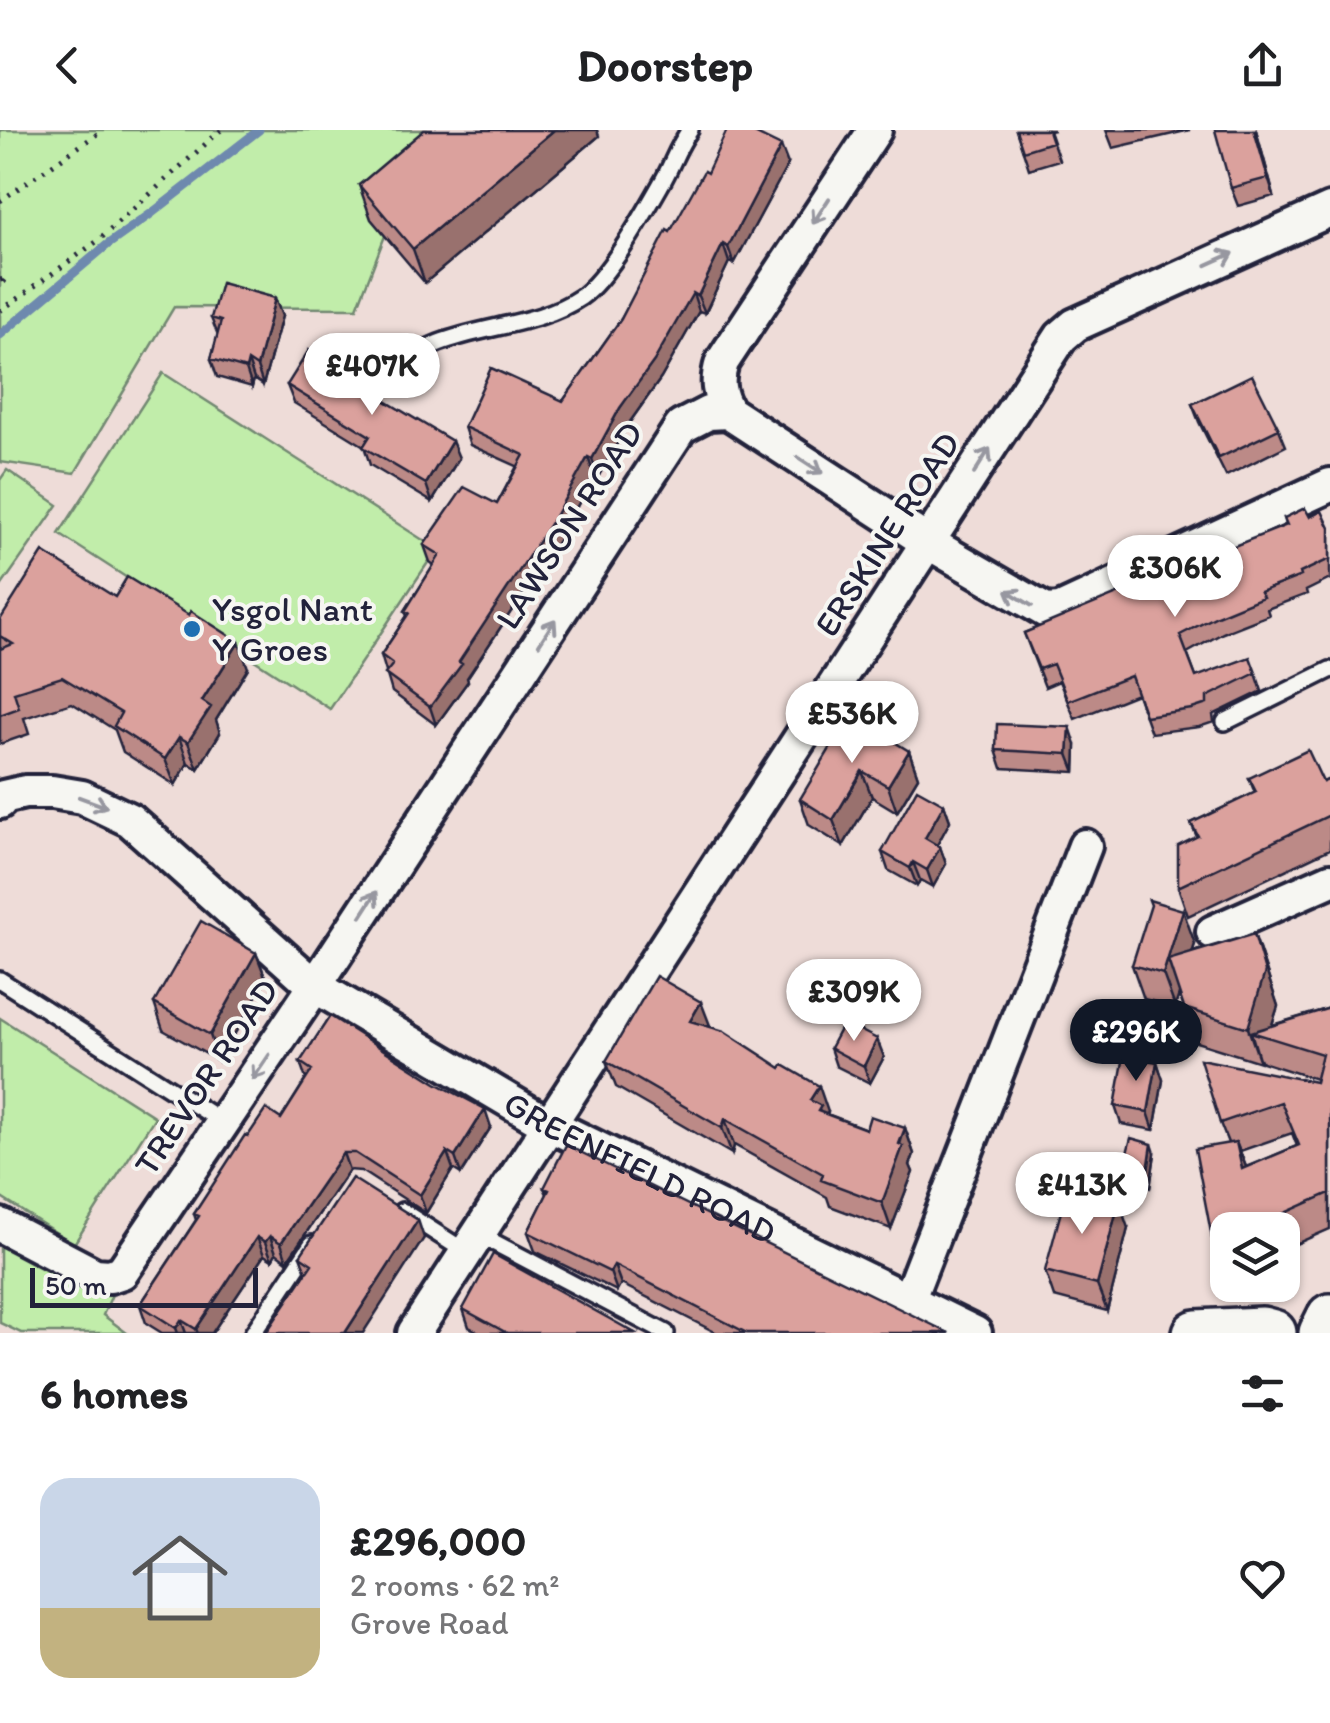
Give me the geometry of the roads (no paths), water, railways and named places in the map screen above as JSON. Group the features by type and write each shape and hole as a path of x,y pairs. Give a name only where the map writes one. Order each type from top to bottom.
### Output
{"main road":[{"path":"1322,1333 1330,1317"},
{"path":"1196,1333 1273,1333"}],"street":[{"path":"875,130 722,362 719,396 728,412 929,544 1038,609 1060,610 1330,485"},
{"name":"ERSKINE ROAD","path":"414,1333 1061,337 1075,325 1330,210"},
{"name":"LAWSON ROAD","path":"316,986 681,427 708,412 728,412"},
{"name":"TREVOR ROAD","path":"0,802 4,797 25,792 52,792 82,797 130,820 316,986 122,1272 95,1276 0,1225"},
{"path":"908,1300 1085,846"},
{"path":"1212,932 1330,880"},
{"name":"GREENFIELD ROAD","path":"316,986 550,1124 975,1333"}],"lane":[{"path":"392,375 404,361 428,346 556,312 585,294 605,271 654,196 690,130"},
{"path":"1225,722 1330,670"},
{"path":"0,980 224,1123"},
{"path":"387,1201 666,1333"},
{"path":"253,1333 324,1226"}],"waterway":[{"path":"0,335 107,245 259,130"}],"place":[{"name":"Ysgol Nant Y Groes","path":"192,629"}]}
